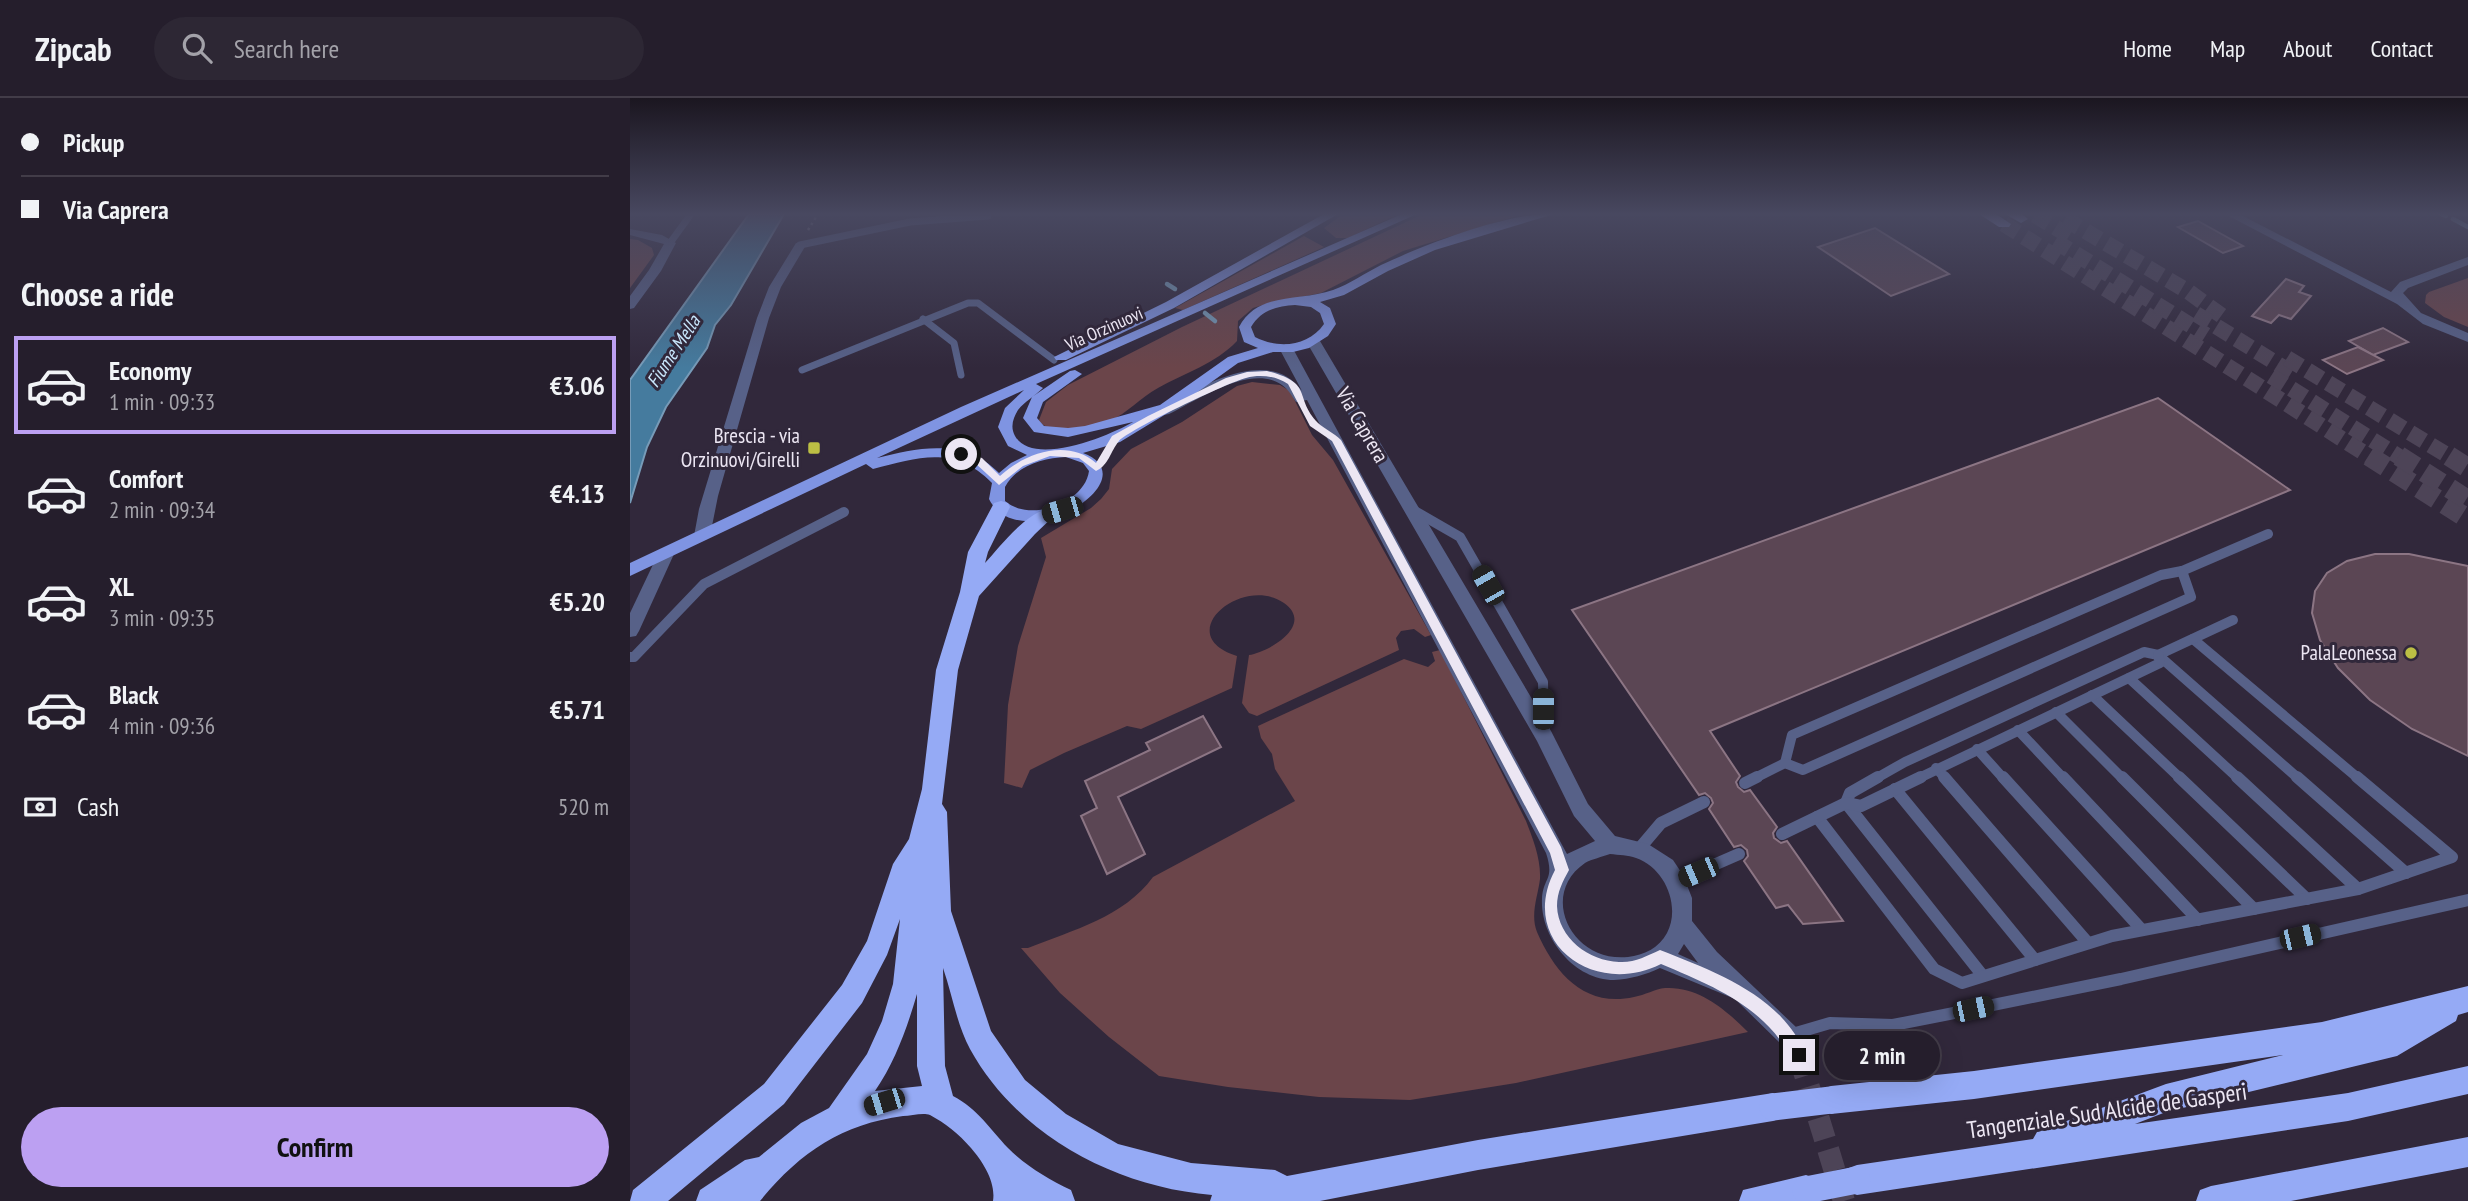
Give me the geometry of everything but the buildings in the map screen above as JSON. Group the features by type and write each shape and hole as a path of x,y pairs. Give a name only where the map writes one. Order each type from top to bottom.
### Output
{"highway":[{"path":"839,1118 877,1064 895,1023 906,984 920,844 934,789 947,670 970,592 978,552 1001,507"},
{"path":"970,592 1028,529 1047,514"},
{"path":"934,789 938,911 930,969 932,1066 942,1108"},
{"path":"644,1201 774,1094 852,994 878,946 905,864 920,844"},
{"path":"938,911 980,1039 1015,1090 1056,1124 1113,1157 1191,1178 1308,1188"},
{"path":"1225,1201 1773,1107 1974,1085 2322,1036 2465,1000"},
{"path":"2004,1158 2166,1098 2397,1042 2465,1000"},
{"name":"Tangenziale Sud Alcide de Gasperi","path":"1754,1201 1857,1180 2348,1107 2468,1080"},
{"path":"740,1201 758,1177 782,1156 813,1132 839,1118 884,1102 930,1101 966,1121 996,1157 1035,1189 1060,1201"},
{"path":"2211,1201 2468,1152"},
{"path":"711,1201 782,1156"},
{"path":"996,1157 1009,1195 1008,1201"}],"main road":[{"name":"Via Orzinuovi","path":"630,570 839,473 966,410 1055,360 1170,305 1240,265"},
{"name":"Via Orzinuovi","path":"966,410 1296,265"},
{"path":"1249,339 1245,327 1253,314 1283,302 1306,302 1340,292 1390,265"},
{"path":"1326,311 1340,292"},
{"path":"1233,360 1313,341 1321,336 1330,324 1326,311 1306,302"},
{"path":"1249,339 1278,348"},
{"path":"1068,453 1115,439 1151,418 1233,360 1249,339"},
{"path":"1105,351 1085,369 1058,383 1037,400 1030,418 1033,424 1048,433 1072,433 1166,408"},
{"path":"1096,468 1081,455 1024,449 1006,434 1009,412 1017,401 1028,392 1082,366 1105,351"},
{"path":"1049,453 1019,464 999,482 996,499 1001,507 1020,515 1047,514 1062,510 1087,495 1094,486 1096,468 1107,456 1115,439"},
{"path":"839,473 919,453 945,452 979,460 999,482"}],"street":[{"path":"630,305 659,265"},
{"path":"702,536 705,507 744,391 757,337 776,286 788,265"},
{"path":"2330,265 2399,301 2426,319 2468,338"},
{"path":"2399,301 2397,293 2404,285 2456,265"},
{"name":"Via Caprera","path":"1313,341 1544,736 1581,810 1610,845"},
{"name":"Via Caprera","path":"1278,348 1336,440 1556,851 1562,870"},
{"path":"1151,418 1229,380 1247,374 1267,373 1292,383 1314,424 1336,440"},
{"path":"630,631 666,554"},
{"path":"1610,845 1639,849 1665,865 1677,881 1684,902 1682,925 1674,943 1660,957 1641,966 1620,969 1599,966 1579,957 1564,942 1552,915 1553,887 1562,870 1583,852 1610,845"},
{"path":"1682,925 1709,958 1793,1045"},
{"path":"1660,957 1745,995"}],"lane":[{"path":"802,370 958,305 978,303 1055,360"},
{"path":"923,319 954,343 961,375"},
{"name":"Via Caprera","path":"1410,509 1460,537 1543,682 1544,736"},
{"path":"630,657 634,657 704,584 844,512"},
{"path":"1786,764 1792,735 2161,575 2182,571 2268,534"},
{"path":"1745,783 1786,764 1803,770 2191,597 2182,571"},
{"path":"1846,803 1850,793 1905,762 2144,652 2158,654 2233,620"},
{"path":"1817,817 1934,969 1962,983 2088,943 2142,930 2358,890 2452,857 2193,639"},
{"path":"1782,834 1846,803 1861,806 2129,678 2160,663 2158,654"},
{"path":"2158,654 2406,873"},
{"path":"2129,678 2358,890"},
{"path":"2092,695 2307,899"},
{"path":"2056,712 2254,909"},
{"path":"2018,730 2198,920"},
{"path":"1976,750 2142,930"},
{"path":"1936,768 2088,943"},
{"path":"1895,789 2035,960"},
{"path":"1639,849 1661,823 1704,802"},
{"path":"1846,803 1983,976"},
{"path":"1677,881 1739,854"},
{"path":"1793,1045 1830,1023 1893,1025 1962,1012 2121,979 2468,900"}],"shaded area":[{"path":"630,265 646,265 630,288"},
{"path":"1251,265 1283,265 1183,310 1175,308"},
{"path":"1313,265 1375,265 1321,293 1253,308 1238,321 1237,341 1228,349 1152,392 1109,421 1082,429 1061,430 1052,429 1039,420 1046,402 1068,385 1182,327"},
{"path":"2468,278 2468,327 2444,317 2425,303 2429,292"},
{"path":"1252,382 1280,385 1290,391 1312,435 1333,460 1431,635 1425,637 1414,629 1401,631 1396,638 1399,650 1257,716 1249,713 1242,703 1249,655 1267,649 1286,636 1294,620 1292,611 1284,603 1267,596 1250,596 1233,601 1211,622 1210,635 1218,647 1237,656 1232,688 1141,729 1127,726 1064,753 1030,770 1022,788 1004,783 1008,705 1018,646 1046,557 1041,538 1101,499 1109,489 1112,469 1131,449 1182,422 1237,386"},
{"path":"1440,650 1529,828 1540,872 1534,912 1535,925 1544,947 1562,973 1586,992 1600,997 1634,997 1665,988 1689,991 1711,1001 1748,1032 1516,1083 1410,1100 1319,1097 1228,1087 1159,1076 1109,1037 1060,993 1021,948 1028,948 1062,935 1113,912 1141,891 1153,877 1295,801 1275,769 1272,754 1261,738 1258,726 1404,659 1428,667 1435,661 1432,652"}],"water":[{"name":"Fiume Mella","path":"712,265 754,265 731,305 715,325 707,348 666,407 647,447 630,503 630,380"}],"waterway":[{"path":"1167,284 1175,289"},
{"path":"1205,313 1215,321"}],"tunnel":[{"path":"2069,265 2372,458"},
{"path":"2094,265 2206,335"},
{"path":"2144,265 2189,292 2222,316"},
{"path":"2196,314 2297,376"},
{"path":"2287,358 2452,458"},
{"path":"2271,376 2401,458"},
{"path":"2369,456 2468,519"},
{"path":"2399,456 2468,500"},
{"path":"2449,456 2468,468"},
{"path":"1799,1055 1844,1201"}],"place":[{"name":"Brescia - via Orzinuovi/Girelli","path":"814,448"},
{"name":"PalaLeonessa","path":"2411,653"}],"route":[{"path":"961,454 979,460 999,482 1019,464 1049,453 1081,455 1096,468 1107,456 1115,439 1151,418 1229,380 1247,374 1267,373 1292,383 1314,424 1336,440 1556,851 1562,870 1553,887 1550,905 1554,925 1564,942 1579,957 1599,966 1620,969 1641,966 1660,957 1745,995 1788,1035 1799,1055"}]}
